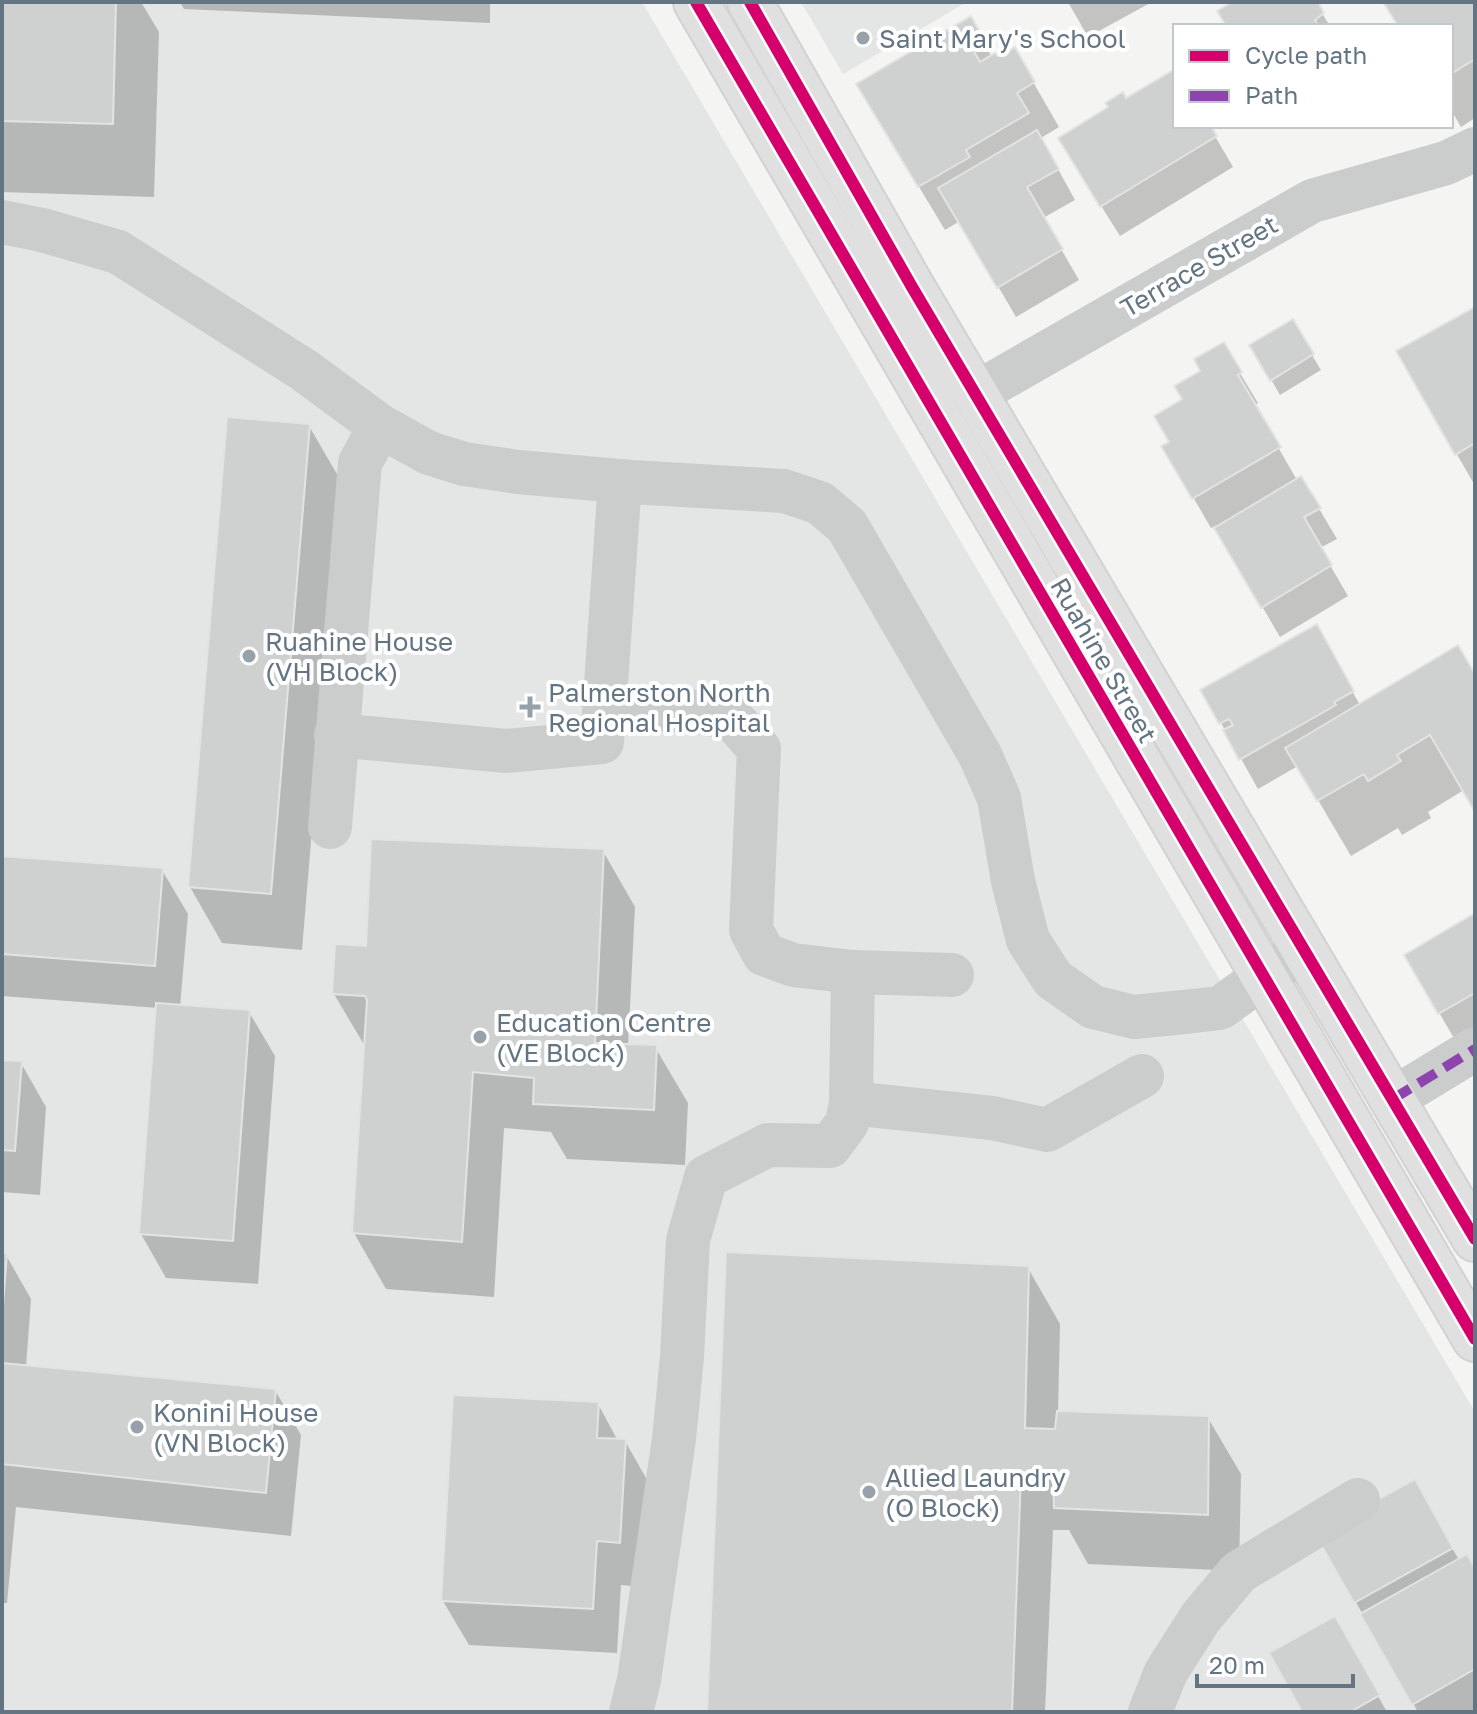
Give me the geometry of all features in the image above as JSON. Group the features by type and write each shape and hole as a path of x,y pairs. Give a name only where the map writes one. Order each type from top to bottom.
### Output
{"main road":[{"name":"Ruahine Street","path":"696,2 1475,1339"},
{"name":"Ruahine Street","path":"750,2 912,287 1475,1239"}],"street":[{"name":"Terrace Street","path":"938,418 1312,201 1446,163 1475,149"},
{"path":"2,222 118,252 196,319 304,370 380,426 429,453 464,464 518,472 784,491 820,503 847,526 980,755 999,798 1013,881 1028,940 1053,979 1093,1007 1134,1017 1220,1008 1305,950"},
{"path":"330,827 360,463 380,426"},
{"path":"336,735 506,751 602,742 620,481"},
{"path":"605,706 699,712 732,718 759,749 751,930 764,954 793,965 853,972 952,975"},
{"path":"631,1712 639,1680 674,1439 688,1240 706,1177 768,1145 830,1146 847,1123 851,1103 853,972"},
{"path":"1393,1099 1475,1049"},
{"path":"851,1103 992,1118 1047,1130 1142,1076"},
{"path":"1150,1712 1166,1672 1201,1617 1239,1572 1358,1500"}],"shaded area":[{"name":"Palmerston North Regional Hospital","path":"2,2 642,2 1475,1412 1475,1712 2,1712"},
{"name":"Saint Mary's School","path":"801,2 967,2 843,74"}],"building":[{"path":"2,2 116,2 113,124 2,121"},
{"path":"1232,2 1318,2 1324,13 1315,20 1317,24 1225,24 1217,11"},
{"path":"1383,2 1475,2 1475,59 1453,73 1453,24 1397,24"},
{"path":"971,16 985,41 972,48 980,62 1015,47 1035,82 1017,93 1029,113 966,150 970,157 918,187 856,84"},
{"path":"1173,70 1173,128 1212,128 1217,136 1100,207 1058,138 1108,107 1105,103 1123,92 1126,98"},
{"path":"1037,130 1059,169 1027,187 1063,249 997,288 938,188"},
{"path":"1475,307 1475,443 1455,455 1396,351"},
{"path":"1293,319 1314,354 1270,381 1249,345"},
{"path":"1224,342 1242,372 1238,375 1281,447 1192,499 1161,446 1169,442 1154,416 1182,399 1174,386 1200,371 1194,359"},
{"name":"Ruahine House (VH Block)","path":"227,417 310,424 271,894 188,887"},
{"path":"1301,476 1321,508 1304,517 1332,565 1261,608 1214,528"},
{"path":"1317,624 1354,691 1334,702 1336,705 1239,760 1223,730 1233,725 1229,719 1219,724 1200,690"},
{"path":"1458,645 1475,674 1475,812 1430,735 1397,755 1401,761 1368,781 1364,774 1317,801 1285,748"},
{"name":"Education Centre (VE Block)","path":"371,839 604,849 595,1043 657,1045 654,1110 533,1104 534,1078 473,1072 462,1242 352,1233 367,1000 365,996 332,994 335,944 366,946"},
{"path":"2,856 163,868 155,966 2,954"},
{"path":"1475,913 1475,993 1438,1014 1404,955"},
{"path":"156,1003 250,1010 233,1241 139,1234"},
{"path":"2,1060 22,1061 15,1151 2,1150"},
{"name":"Allied Laundry (O Block)","path":"726,1252 1029,1266 1025,1428 1055,1429 1057,1411 1209,1416 1208,1515 1054,1508 1053,1475 1021,1475 1012,1712 707,1712"},
{"path":"2,1253 7,1253 2,1319"},
{"name":"Konini House (VN Block)","path":"2,1363 276,1389 266,1493 2,1464"},
{"path":"453,1395 599,1402 597,1438 626,1439 620,1543 597,1541 593,1609 441,1601"},
{"path":"1415,1479 1453,1548 1354,1603 1315,1534"},
{"path":"1467,1554 1475,1568 1475,1669 1412,1705 1360,1614"},
{"path":"1335,1616 1380,1695 1350,1712 1302,1712 1269,1653"}],"marked path":[{"path":"1393,1099 1475,1049"}],"cycle path":[{"path":"696,2 1475,1339"},
{"path":"750,2 912,287 1475,1239"}],"place":[{"name":"Saint Mary's School","path":"863,38"},
{"name":"Ruahine House (VH Block)","path":"249,656"},
{"name":"Palmerston North Regional Hospital","path":"530,707"},
{"name":"Education Centre (VE Block)","path":"480,1037"},
{"name":"Konini House (VN Block)","path":"137,1427"},
{"name":"Allied Laundry (O Block)","path":"869,1492"}]}
